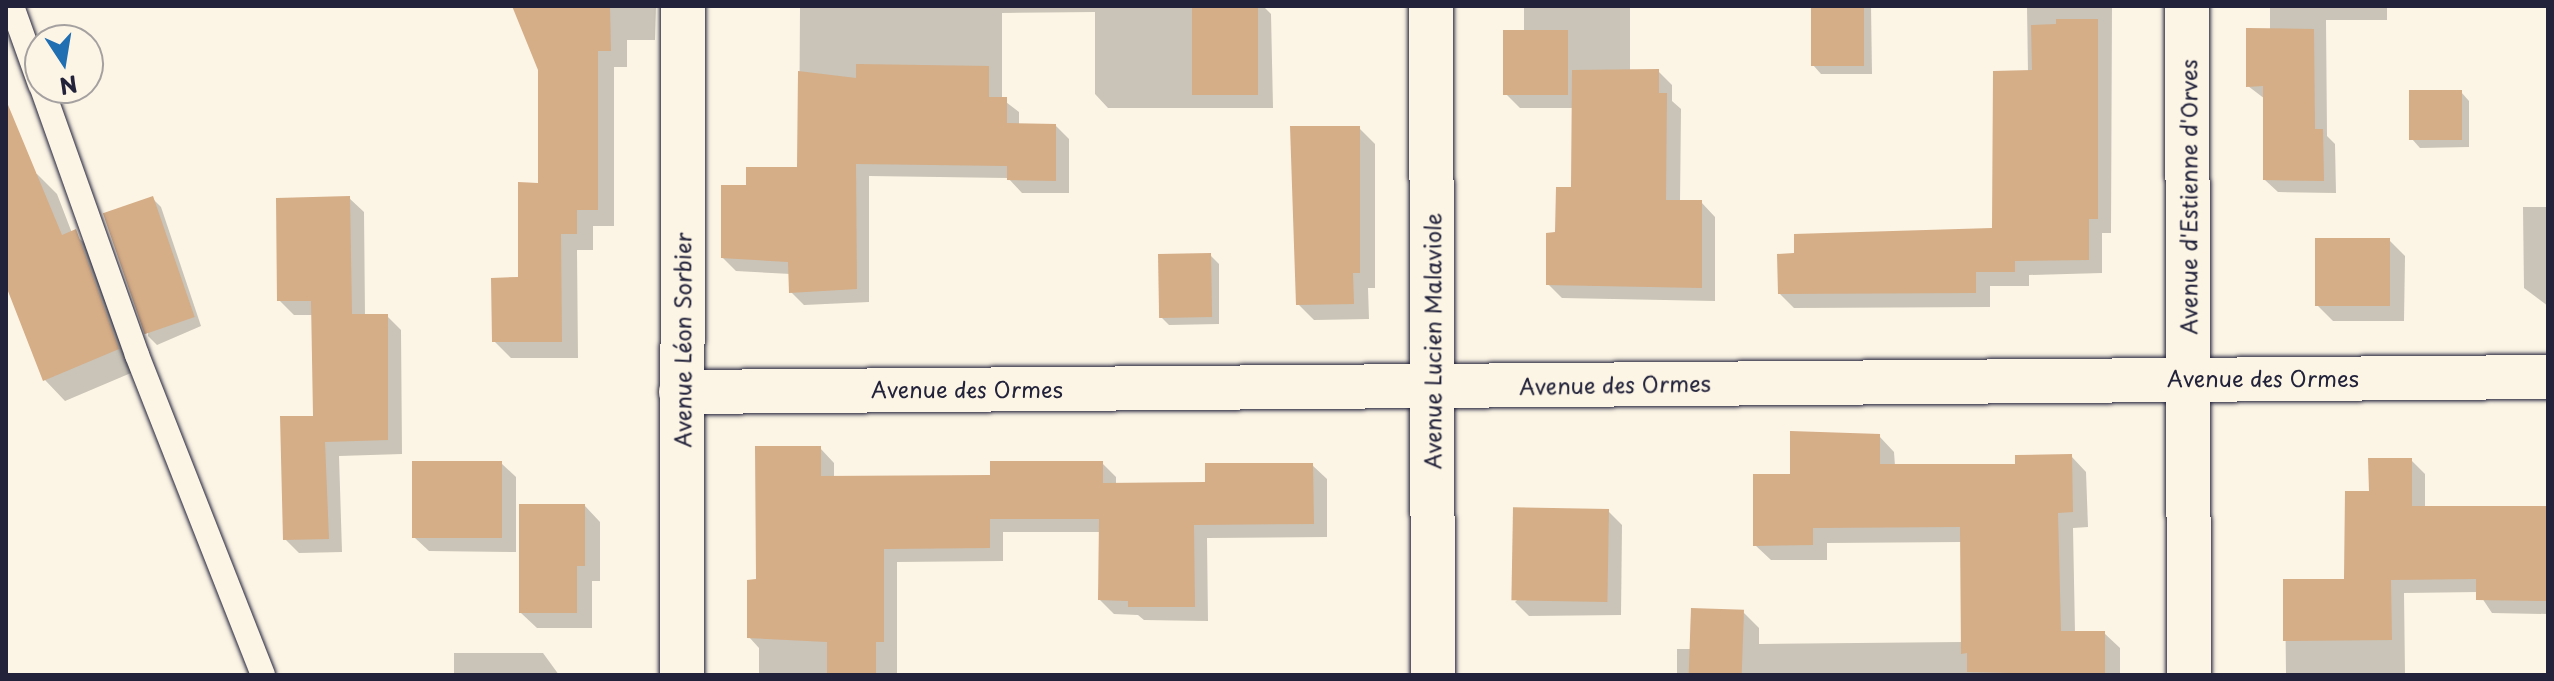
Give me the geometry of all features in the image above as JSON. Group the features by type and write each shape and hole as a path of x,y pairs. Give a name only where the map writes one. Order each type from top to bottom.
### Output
{"street":[{"name":"Avenue Léon Sorbier","path":"682,675 683,6"},
{"name":"Avenue Lucien Malaviole","path":"1431,6 1433,675"},
{"name":"Avenue d'Estienne d'Orves","path":"2187,6 2189,675"},
{"name":"Avenue des Ormes","path":"681,392 2548,377"}],"lane":[{"path":"12,6 24,39"},
{"path":"47,104 137,355 263,675"}],"building":[{"path":"512,6 610,6 611,51 598,51 598,210 577,210 577,234 561,234 562,342 492,342 491,278 518,277 518,182 538,183 538,70"},
{"path":"1192,6 1258,6 1258,95 1192,95"},
{"path":"1811,6 1864,6 1864,66 1811,66"},
{"path":"2056,19 2098,19 2098,219 2089,219 2089,260 2015,261 2015,272 1976,272 1976,293 1778,294 1777,254 1794,253 1794,234 1992,228 1993,71 2032,70 2031,25 2056,24"},
{"path":"2246,28 2314,29 2315,129 2323,129 2324,181 2263,180 2263,86 2246,87"},
{"path":"1503,30 1568,30 1568,95 1503,95"},
{"path":"856,64 989,66 989,97 1007,97 1007,123 1056,124 1056,181 1007,180 1007,166 856,164 857,289 789,293 788,262 721,258 721,185 746,185 746,167 797,167 798,71 856,78"},
{"path":"1659,69 1659,93 1667,93 1666,200 1702,200 1702,288 1546,285 1546,233 1555,232 1556,187 1571,187 1572,70"},
{"path":"2409,90 2462,90 2462,140 2409,140"},
{"path":"6,100 62,235 76,229 119,349 43,381 6,286"},
{"path":"1290,126 1360,126 1360,273 1353,273 1354,304 1296,305"},
{"path":"153,196 195,317 145,334 103,213"},
{"path":"350,196 352,314 388,314 388,440 325,442 329,539 283,540 280,416 313,416 311,301 277,301 276,198"},
{"path":"2315,238 2390,238 2390,306 2315,306"},
{"path":"1211,253 1212,317 1159,318 1158,254"},
{"path":"1790,431 1880,434 1880,464 2015,464 2015,455 2072,454 2073,512 2058,513 2061,631 2105,631 2105,675 1967,672 1967,653 1961,654 1960,527 1813,528 1813,545 1753,546 1753,474 1790,474"},
{"path":"755,446 821,446 821,476 990,475 990,461 1103,461 1103,483 1205,482 1205,463 1313,463 1314,524 1194,525 1195,607 1128,607 1128,601 1098,600 1099,519 990,519 990,548 884,549 884,642 876,642 876,675 827,675 827,642 747,638 747,580 756,579"},
{"path":"2368,458 2412,458 2412,506 2548,506 2548,601 2476,600 2476,579 2391,580 2392,640 2283,641 2283,579 2344,579 2345,491 2369,491"},
{"path":"412,461 502,461 502,538 412,538"},
{"path":"519,504 585,504 585,566 577,566 577,613 519,613"},
{"path":"1513,507 1609,509 1607,602 1511,600"},
{"path":"1691,608 1744,610 1742,675 1689,675"}]}
